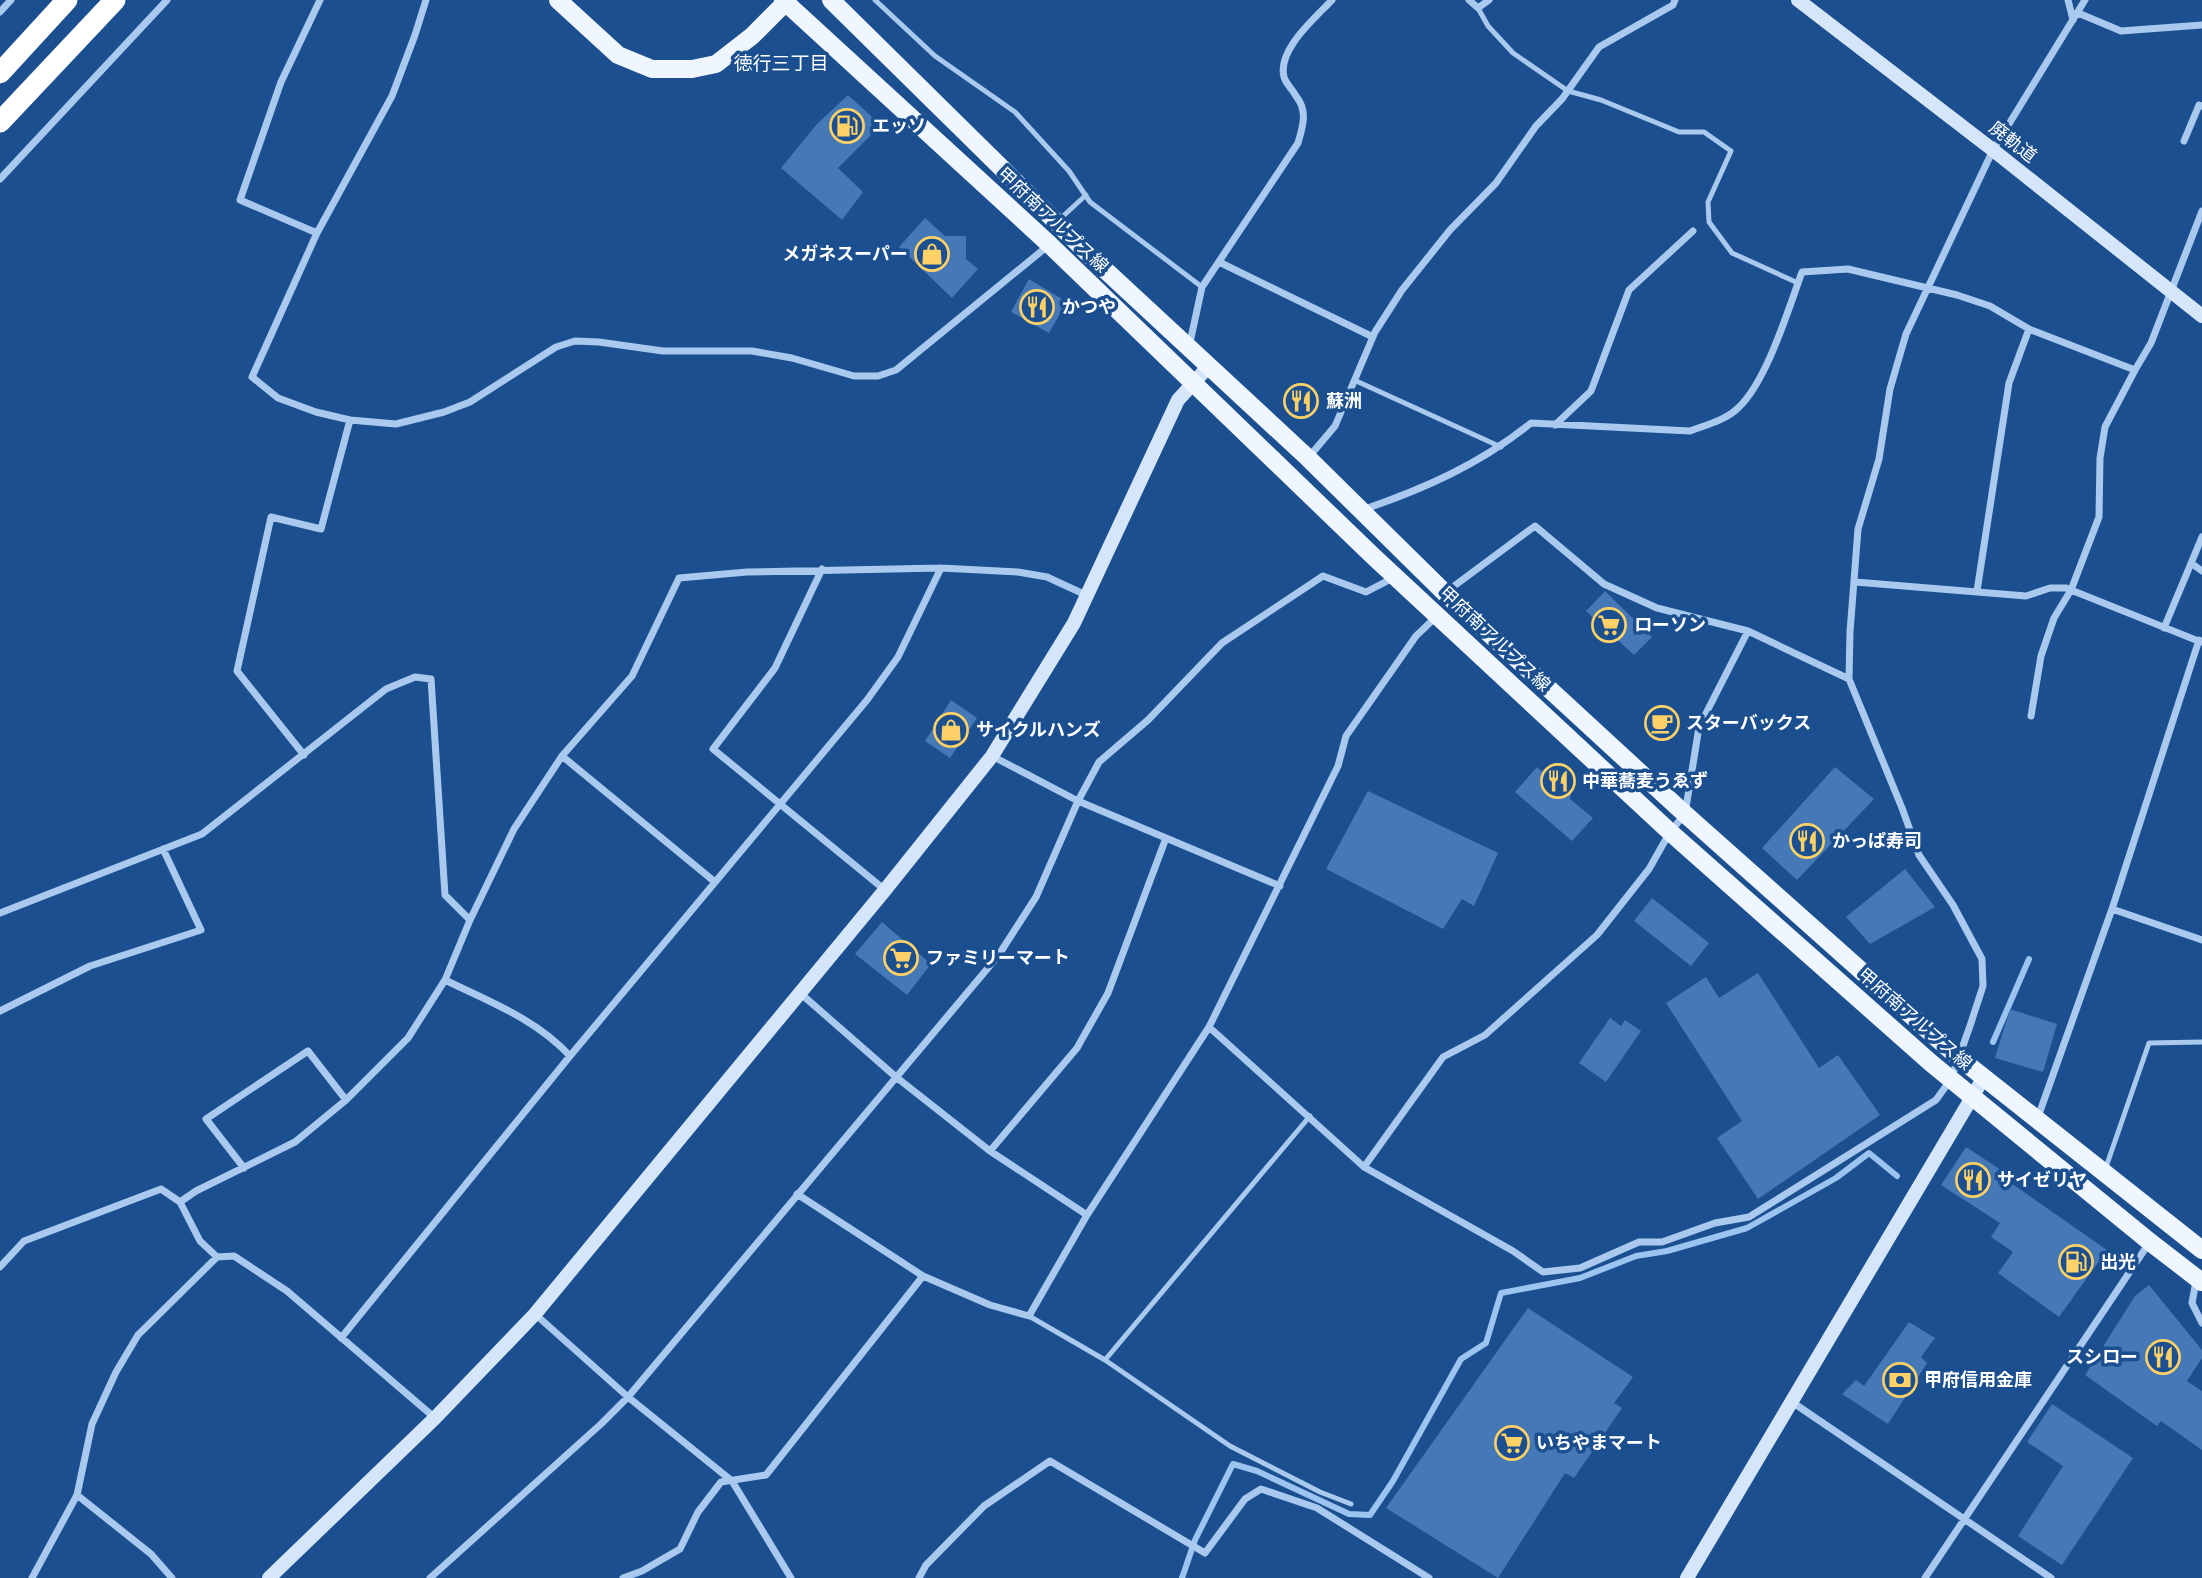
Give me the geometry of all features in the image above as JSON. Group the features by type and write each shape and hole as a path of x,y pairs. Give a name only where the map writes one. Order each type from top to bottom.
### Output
{"highway":[{"path":"0,54 50,0"},
{"path":"0,74 67,0"},
{"path":"0,122 115,0"}],"main road":[{"path":"558,0 618,55 652,69 692,69 716,64 752,36 786,1"},
{"name":"甲府南アルプス線","path":"831,0 1189,350 1308,458 1445,593 1685,814 1958,1057 2202,1250"},
{"name":"甲府南アルプス線","path":"786,1 1049,244 1396,577 1670,832 1951,1079 2199,1280"}],"street":[{"path":"0,12 11,0"},
{"path":"0,179 167,0"},
{"path":"317,233 240,200 281,82 320,0"},
{"path":"426,0 392,96 317,233 252,377 278,398 350,420 396,424 444,412 470,402 556,347 575,341 663,351 752,351 792,358 855,376 878,376 895,370 1049,244"},
{"path":"1189,350 1202,287 1298,144 1305,119 1301,102 1284,79 1283,63 1294,42 1332,0"},
{"path":"1469,0 1478,8 1489,0"},
{"path":"1308,458 1335,426 1373,337 1402,290 1450,229 1496,183 1536,126 1568,91 1599,47 1673,5 1675,0"},
{"name":"廃軌道","path":"1798,0 2202,316"},
{"path":"2068,0 2074,21"},
{"path":"1209,1027 1364,1167 1513,1251 1543,1272 1580,1268 1639,1242 1662,1242 1715,1223 1749,1217 1936,1100 1951,1079 1983,986 1982,959 1953,905 1919,855 1898,796 1849,679 1858,529 1879,460 1890,389 1906,334 1993,150 2085,0"},
{"path":"2078,13 2122,31 2202,25"},
{"path":"2184,141 2199,105 2202,106"},
{"path":"2031,716 2041,656 2054,618 2071,590 2099,517 2105,427 2151,343 2202,211"},
{"path":"1555,425 1591,391 1629,290 1693,231"},
{"path":"1219,262 1373,337"},
{"path":"1362,510 1414,492 1501,447 1531,423 1690,431 1714,422 1736,410 1753,393 1802,272 1847,268 1928,287 1990,306 2029,329 2135,370"},
{"path":"1977,591 2009,383 2029,329"},
{"path":"269,1578 435,1418 535,1314 885,890 992,756 1088,596 1178,400 1208,367"},
{"path":"304,755 237,671 271,517 321,529 350,420"},
{"path":"1445,593 1535,526 1604,584 1657,608 1748,631 1849,679"},
{"path":"2164,628 2202,537"},
{"path":"2191,563 2202,571"},
{"path":"180,1202 196,1191 295,1142 346,1100 408,1038 445,980 470,920 514,830 562,756 632,676 678,578 822,569 941,568 1018,572 1047,577 1088,596"},
{"path":"341,1338 570,1056 867,700 898,657 941,568"},
{"path":"822,569 775,668 713,749 885,890"},
{"path":"430,1578 628,1397 998,956 1036,897 1078,801 1099,762 1148,720 1222,643 1323,576 1366,592 1396,577"},
{"path":"1855,582 2026,596 2050,588 2071,590 2200,641 2112,909 2038,1118"},
{"path":"797,1194 923,1276 990,1305 1029,1317 1087,1215 1209,1027 1338,766 1346,736 1416,636 1438,615"},
{"path":"1364,1167 1443,1057 1485,1034 1597,935 1649,869 1670,832 1685,814 1699,726 1748,631"},
{"path":"0,914 202,834 386,689 415,677 431,679 445,895 470,920"},
{"path":"562,756 715,882"},
{"path":"992,756 1078,801 1280,886"},
{"path":"990,1151 1077,1048 1108,993 1166,838"},
{"path":"0,1011 90,966 201,930 163,849"},
{"path":"2112,909 2202,940"},
{"path":"445,980 528,1020 553,1038 570,1056"},
{"path":"800,993 896,1077 990,1151 1087,1215"},
{"path":"244,1168 206,1119 308,1051 346,1100"},
{"path":"1686,1578 1974,1098 1984,1077"},
{"path":"0,1267 24,1241 161,1189 180,1202 201,1241 217,1257"},
{"path":"1925,1578 2150,1242"},
{"path":"32,1578 77,1495 92,1424 116,1372 138,1335 217,1257 234,1256 287,1291 435,1418"},
{"path":"623,1578 642,1571 680,1549 698,1512 721,1482 766,1475 923,1276"},
{"path":"2199,1280 2192,1303 2202,1323"},
{"path":"535,1314 628,1397 732,1481 791,1578"},
{"path":"1792,1401 2051,1578"},
{"path":"919,1578 926,1565 984,1506 1050,1461 1205,1553 1245,1499 1261,1489 1317,1508 1429,1578"},
{"path":"77,1495 151,1555 172,1578"}],"lane":[{"path":"875,0 935,56 1015,113 1069,171 1090,202 1202,287"},
{"path":"1478,8 1488,26 1513,53 1568,91 1601,100 1679,132 1704,132 1731,151 1708,202 1709,222 1732,253 1798,283"},
{"path":"1056,222 1086,195"},
{"path":"1354,380 1501,447"},
{"path":"2104,1173 2149,1043 2202,1042"},
{"path":"1105,1360 1310,1116"},
{"path":"1029,1317 1105,1360 1230,1446 1320,1492 1351,1504"}],"building":[{"path":"848,95 881,125 838,168 863,192 842,220 781,168 817,124"},
{"path":"925,218 945,236 966,236 966,259 978,269 952,298 899,247"},
{"path":"1029,279 1067,302 1049,333 1011,312"},
{"path":"1605,591 1652,637 1634,655 1586,611"},
{"path":"951,700 977,718 950,758 925,741"},
{"path":"1537,767 1558,787 1563,786 1571,793 1570,799 1593,818 1572,841 1515,792"},
{"path":"1835,767 1874,799 1797,880 1762,848"},
{"path":"1368,791 1498,853 1474,906 1462,899 1443,929 1326,869"},
{"path":"1905,869 1935,907 1870,944 1846,917"},
{"path":"1652,898 1709,943 1691,966 1634,921"},
{"path":"882,922 931,964 907,995 855,954"},
{"path":"1758,973 1819,1068 1838,1055 1880,1115 1758,1199 1717,1138 1742,1121 1666,1003 1706,977 1719,998"},
{"path":"2010,1009 2057,1024 2043,1072 1995,1058"},
{"path":"1610,1018 1621,1026 1625,1020 1641,1031 1606,1082 1579,1063"},
{"path":"1966,1147 2001,1170 1998,1174 2107,1250 2059,1317 1998,1273 2013,1252 1991,1237 2000,1223 1941,1185"},
{"path":"2149,1285 2202,1350 2202,1358 2187,1381 2202,1391 2202,1450 2161,1421 2157,1426 2085,1375 2135,1296"},
{"path":"1528,1308 1633,1377 1614,1403 1622,1408 1574,1478 1565,1473 1498,1578 1386,1508"},
{"path":"1909,1322 1935,1338 1921,1357 1927,1363 1888,1424 1842,1394 1856,1380 1864,1386"},
{"path":"2052,1404 2133,1458 2062,1565 2018,1536 2063,1466 2027,1442"}],"waterway":[{"path":"1993,1042 2029,959"},
{"path":"1182,1578 1195,1540 1233,1464 1257,1471 1349,1514 1370,1515 1393,1481 1461,1359 1486,1343 1501,1293 1580,1278 1636,1256 1667,1251 1747,1228 1836,1178 1869,1153 1897,1176"}],"place":[{"name":"エッソ","path":"847,126"},
{"name":"メガネスーパー","path":"932,254"},
{"name":"かつや","path":"1037,307"},
{"name":"蘇洲","path":"1301,401"},
{"name":"ローソン","path":"1609,625"},
{"name":"スターバックス","path":"1662,723"},
{"name":"サイクルハンズ","path":"951,730"},
{"name":"中華蕎麦うゑず","path":"1558,781"},
{"name":"かっぱ寿司","path":"1807,841"},
{"name":"ファミリーマート","path":"901,958"},
{"name":"サイゼリヤ","path":"1973,1180"},
{"name":"出光","path":"2076,1262"},
{"name":"スシロー","path":"2163,1357"},
{"name":"甲府信用金庫","path":"1900,1380"},
{"name":"いちやまマート","path":"1512,1443"}],"district":[{"name":"徳行三丁目","path":"781,63"}]}
